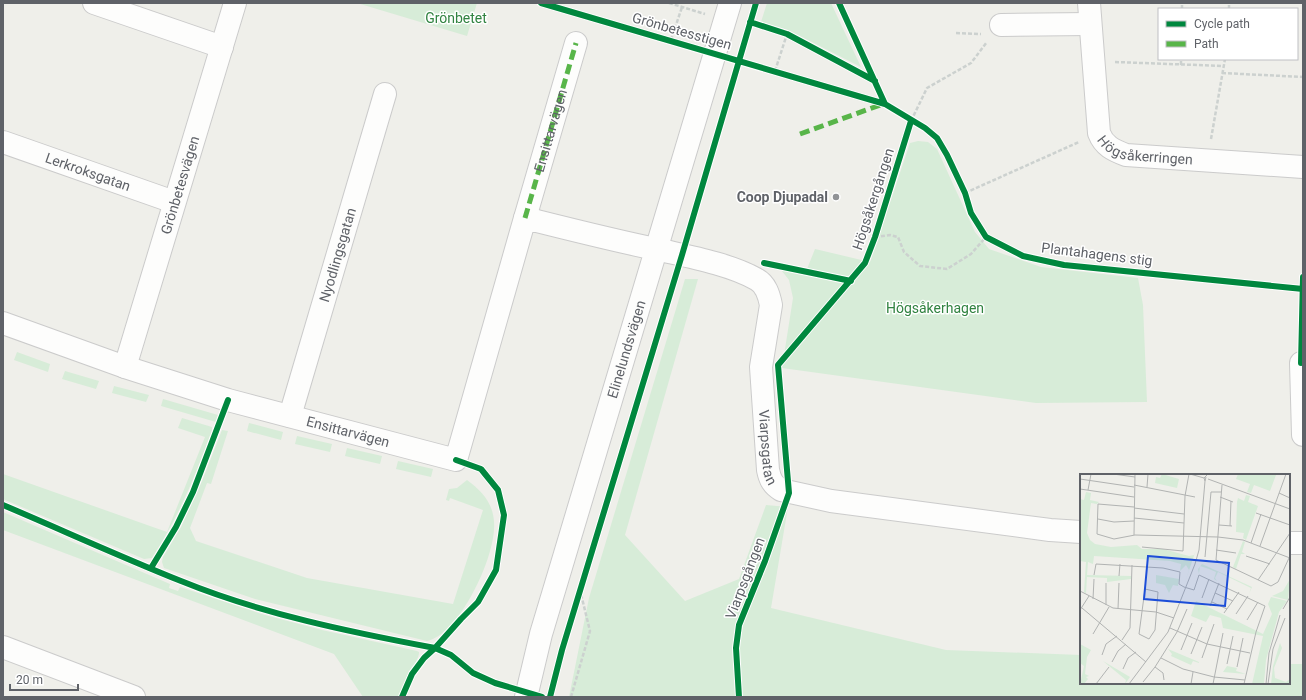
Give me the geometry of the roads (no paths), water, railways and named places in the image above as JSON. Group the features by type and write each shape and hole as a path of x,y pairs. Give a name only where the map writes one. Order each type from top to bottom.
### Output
{"street":[{"path":"94,3 222,47"},
{"name":"Grönbetesvägen","path":"125,367 234,3"},
{"name":"Elinelundsvägen","path":"526,697 543,626 730,3"},
{"path":"997,29 1090,13"},
{"name":"Högsåkerringen","path":"1090,13 1092,62 1099,133 1103,142 1112,149 1126,155 1303,167"},
{"name":"Ensittarvägen","path":"3,323 125,367 228,400 456,460 576,43"},
{"name":"Nyodlingsgatan","path":"290,416 386,94"},
{"name":"Lerkroksgatan","path":"3,142 174,202"},
{"path":"525,218 656,249"},
{"name":"Viarpsgatan","path":"656,249 737,271 757,279 769,294 771,305 770,317 761,368 768,470 770,480 775,486 789,493 838,502 1050,530 1080,532"},
{"path":"1301,363 1303,435"},
{"path":"1290,543 1303,543"},
{"path":"3,647 134,697"}],"place":[{"name":"Coop Djupadal","path":"836,197"}],"park label":[{"name":"Grönbetet","path":"456,18"},
{"name":"Högsåkerhagen","path":"935,308"}]}
